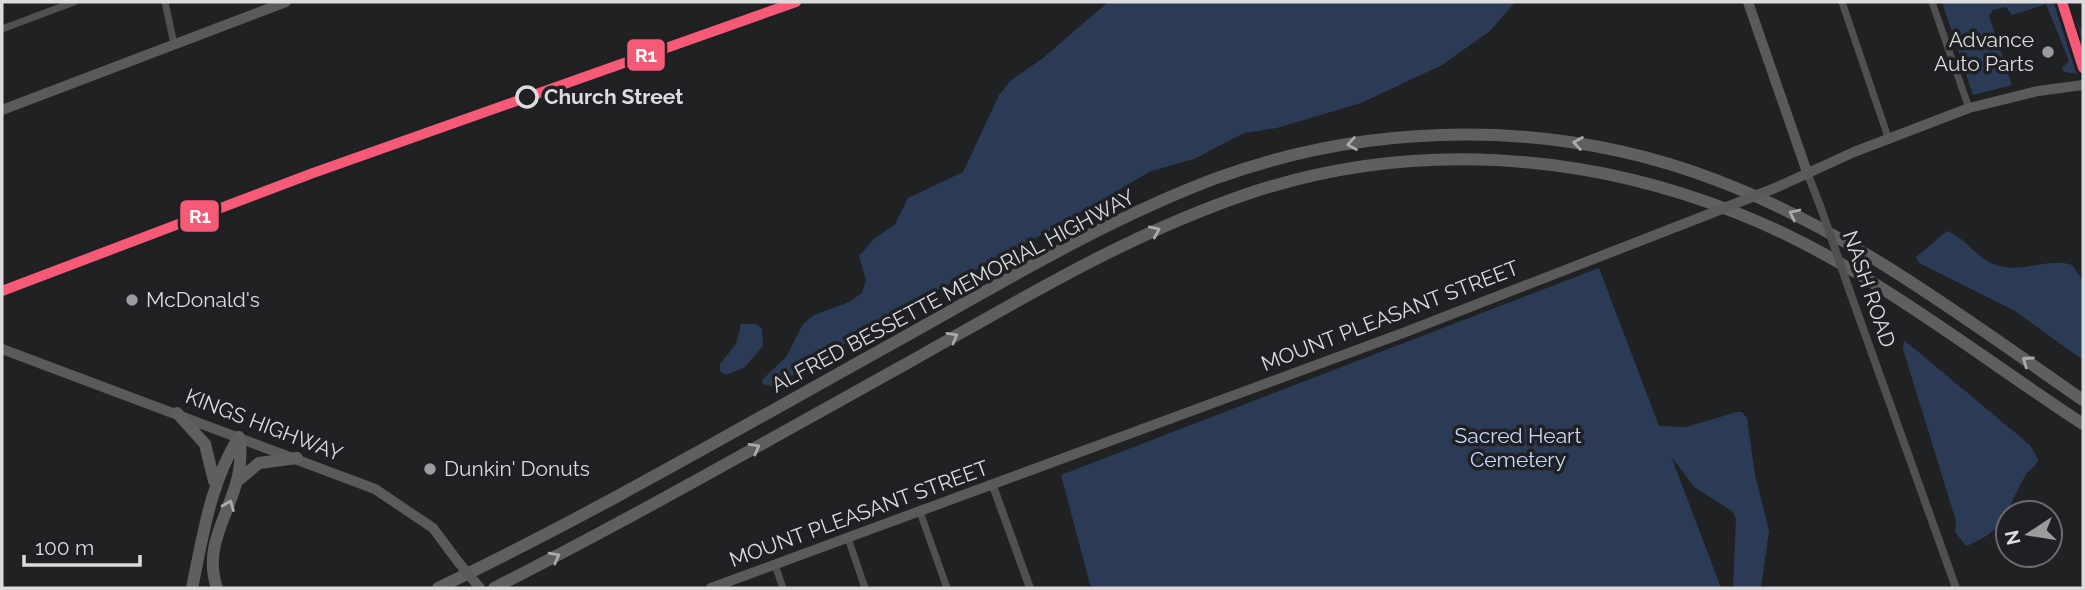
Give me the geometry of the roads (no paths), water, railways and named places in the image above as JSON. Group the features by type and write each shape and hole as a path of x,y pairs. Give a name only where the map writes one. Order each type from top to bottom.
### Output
{"highway":[{"name":"ALFRED BESSETTE MEMORIAL HIGHWAY","path":"438,588 622,494 1110,224 1230,174 1329,148 1385,139 1462,135 1538,138 1624,152 1713,178 1798,216 1864,252 1957,311 2083,400"},
{"name":"ALFRED BESSETTE MEMORIAL HIGHWAY","path":"494,588 681,489 1053,281 1128,244 1220,204 1273,186 1323,173 1388,163 1471,159 1562,165 1633,179 1707,201 1770,227 1852,272 2083,424"},
{"path":"177,413 205,444 212,464 214,489"},
{"path":"217,588 212,556 239,479 242,462 239,437"},
{"path":"192,588 214,489 224,461 239,437"},
{"path":"239,479 259,463 297,458"}],"main road":[{"path":"2,110 286,2"},
{"name":"NASH ROAD","path":"1748,2 1807,172"},
{"name":"MOUNT PLEASANT STREET","path":"711,588 1403,333 1775,188 1807,172 1969,108 2026,93 2083,85"},
{"name":"KINGS HIGHWAY","path":"2,349 297,458 390,497 433,528 480,588"}],"street":[{"path":"2,29 74,2"},
{"path":"165,2 174,44"},
{"path":"1842,2 1889,141"},
{"path":"1932,2 1969,108"},
{"name":"NASH ROAD","path":"1807,172 1956,588"},
{"path":"993,486 1030,588"},
{"path":"920,512 947,588"},
{"path":"848,538 865,588"},
{"path":"775,565 783,588"}],"railway":[{"path":"2062,2 2083,68"}],"place":[{"name":"Advance Auto Parts","path":"2048,52"},
{"name":"Church Street","path":"527,97"},
{"name":"McDonald's","path":"132,300"},
{"name":"Dunkin' Donuts","path":"430,469"}],"park label":[{"name":"Sacred Heart Cemetery","path":"1518,448"}]}
